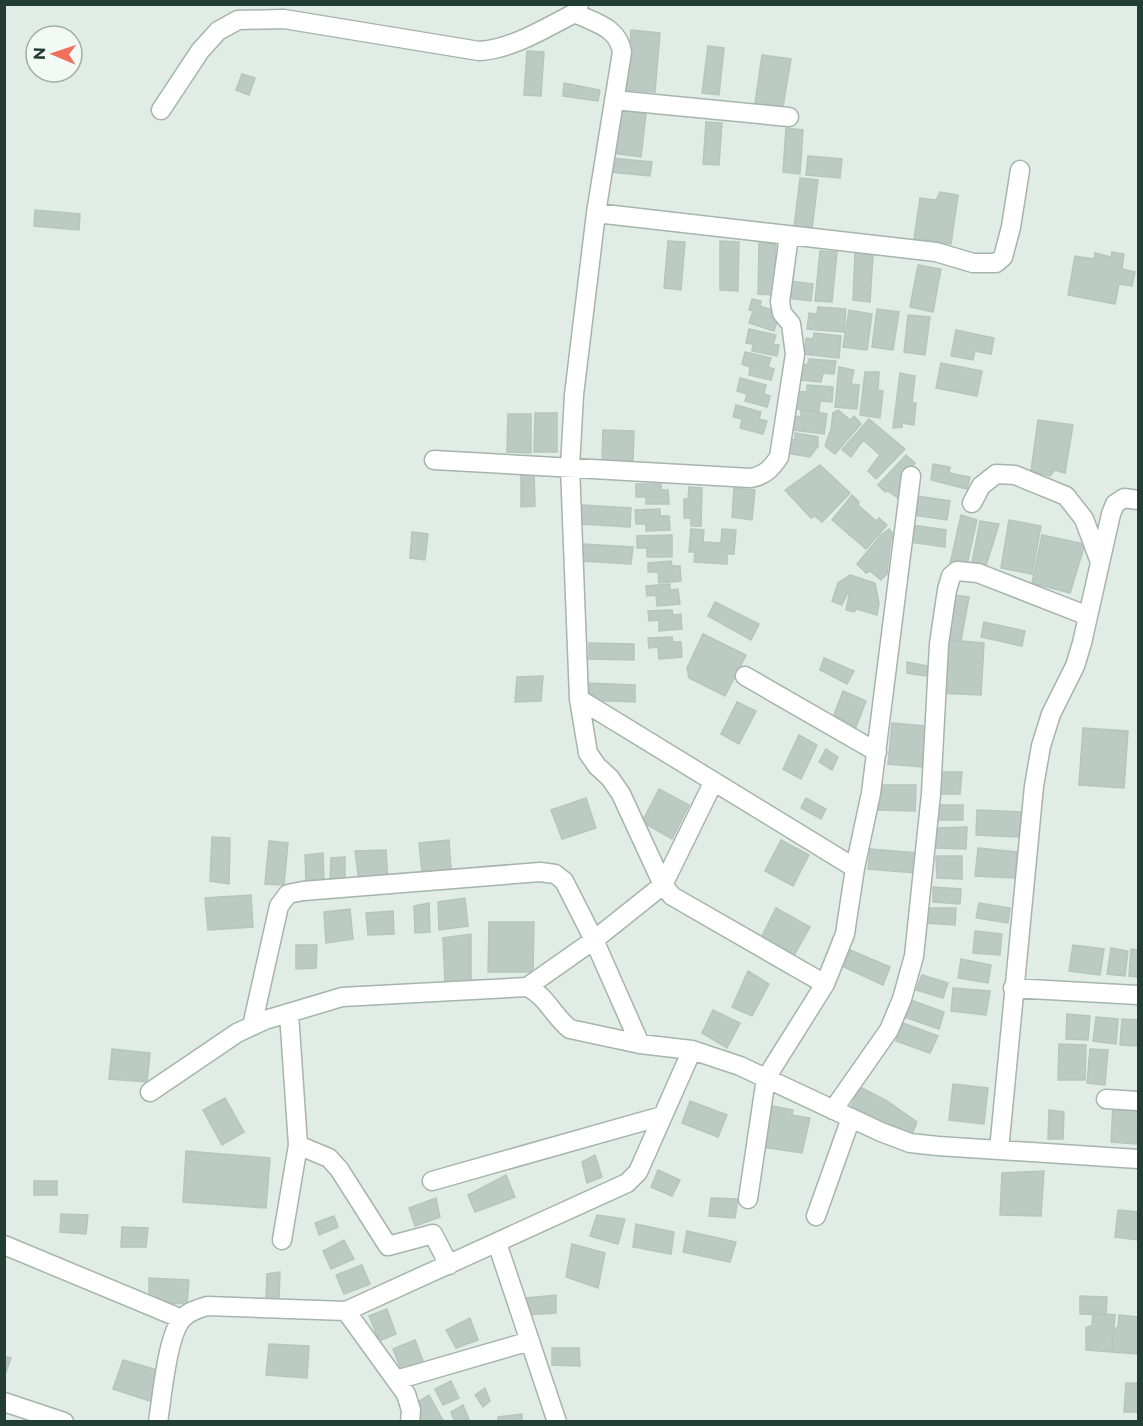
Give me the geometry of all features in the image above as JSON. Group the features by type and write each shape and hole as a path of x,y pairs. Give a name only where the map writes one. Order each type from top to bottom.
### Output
{"street":[{"path":"161,110 200,51 218,31 238,20 284,19 479,51 508,46 577,9 613,31 620,41 622,52 596,213 574,395 570,468 579,699 588,753 621,794 663,885 672,896 825,984"},
{"path":"614,100 789,117"},
{"path":"596,213 936,252 973,263 996,263 1003,257 1006,247 1020,170"},
{"path":"434,460 751,478 762,475 772,468 779,457 795,354 791,324 782,313 780,302 789,236"},
{"path":"972,503 981,486 996,474 1015,475 1066,496 1084,519 1100,562"},
{"path":"748,1199 766,1078 825,984 844,934 877,752 911,476"},
{"path":"999,1150 1034,786 1041,746 1051,714 1075,666 1111,514 1115,504 1124,498 1138,500"},
{"path":"833,1110 889,1030 902,999 914,956 931,794 939,644 951,576 957,571 978,573 1088,616"},
{"path":"746,676 877,752"},
{"path":"579,699 855,868"},
{"path":"527,987 594,940 663,885 714,783"},
{"path":"252,1026 279,906 288,894 540,872 555,874 564,881 594,940 640,1044"},
{"path":"150,1092 237,1033 289,1013 342,997 527,987 537,991 562,1023 570,1029 640,1044 692,1050 740,1066 910,1143 1138,1159"},
{"path":"1013,988 1138,995"},
{"path":"282,1240 298,1145 289,1013"},
{"path":"158,1422 173,1333 182,1319 194,1310 207,1306 346,1311 627,1184 638,1172 692,1050"},
{"path":"1106,1099 1138,1101"},
{"path":"432,1180 662,1116"},
{"path":"816,1216 851,1118"},
{"path":"298,1145 329,1158 388,1246 433,1234 449,1265"},
{"path":"497,1243 557,1422"},
{"path":"4,1245 182,1319"},
{"path":"346,1311 406,1394 411,1410 410,1422"},
{"path":"396,1380 530,1341"},
{"path":"4,1402 64,1422"}],"building":[{"path":"631,30 660,33 655,92 627,90"},
{"path":"708,46 724,48 719,95 702,93"},
{"path":"527,51 544,52 541,96 524,95"},
{"path":"762,55 791,59 783,107 755,103"},
{"path":"242,74 255,78 249,95 236,90"},
{"path":"564,83 600,90 598,101 563,96"},
{"path":"619,110 646,114 641,157 613,153"},
{"path":"706,122 722,123 719,165 703,164"},
{"path":"786,128 803,130 800,174 783,172"},
{"path":"808,156 842,159 840,178 806,175"},
{"path":"611,158 652,162 650,176 610,172"},
{"path":"800,178 818,180 812,229 794,227"},
{"path":"940,192 958,195 951,244 914,239 920,198 936,200"},
{"path":"35,210 80,214 79,230 34,226"},
{"path":"668,241 685,242 681,290 664,288"},
{"path":"720,241 739,242 738,291 720,290"},
{"path":"759,243 776,244 774,295 758,294"},
{"path":"820,251 837,252 832,302 815,301"},
{"path":"1112,252 1124,254 1122,269 1135,272 1132,286 1119,284 1115,304 1068,295 1075,256 1094,259 1095,253 1111,257"},
{"path":"855,253 873,255 870,302 853,300"},
{"path":"918,265 941,269 933,312 910,307"},
{"path":"788,281 813,284 811,301 786,298"},
{"path":"752,299 761,301 760,306 772,310 770,316 778,319 774,331 749,323 753,311 749,310"},
{"path":"818,307 846,309 844,332 807,329 809,313 817,314"},
{"path":"877,309 899,312 893,350 872,347"},
{"path":"849,310 872,314 867,350 843,347"},
{"path":"908,315 930,317 925,355 904,352"},
{"path":"749,329 776,335 773,344 779,345 777,356 752,351 753,344 746,343"},
{"path":"956,330 994,338 991,354 975,351 973,360 951,356"},
{"path":"814,333 841,336 839,358 804,354 806,338 813,339"},
{"path":"745,352 771,358 768,367 774,369 771,380 749,375 750,367 742,364"},
{"path":"809,359 836,361 834,374 823,373 821,382 801,380 802,365 808,364"},
{"path":"941,363 982,371 977,396 936,388"},
{"path":"839,367 854,370 851,384 859,385 857,409 835,407"},
{"path":"865,372 879,372 878,390 883,391 880,418 860,415"},
{"path":"900,373 915,376 912,403 916,403 914,425 902,423 902,427 893,428"},
{"path":"740,378 766,385 764,394 770,396 767,407 745,401 747,394 737,391"},
{"path":"807,385 833,387 832,402 820,401 819,411 795,409 796,391 807,392"},
{"path":"736,405 761,412 759,419 767,421 763,434 740,428 742,419 733,417"},
{"path":"801,410 827,414 824,434 793,430 795,416 801,417"},
{"path":"838,410 850,420 854,416 861,424 835,454 825,446 831,429 833,413"},
{"path":"535,413 557,413 557,452 534,452"},
{"path":"508,414 531,414 531,453 507,452"},
{"path":"869,419 905,449 876,479 868,471 880,455 863,440 851,457 842,450"},
{"path":"1038,420 1073,425 1065,473 1055,470 1050,476 1031,471"},
{"path":"603,430 634,431 633,462 602,460"},
{"path":"795,433 818,437 818,446 810,457 786,453 787,439 795,440"},
{"path":"906,455 915,463 907,474 906,504 888,491 885,492 878,485"},
{"path":"933,464 950,467 949,473 970,477 967,489 931,480"},
{"path":"820,465 850,493 822,522 815,516 811,518 785,490"},
{"path":"521,471 534,471 535,506 521,507"},
{"path":"636,484 661,484 661,490 668,490 669,504 646,504 646,497 636,497"},
{"path":"689,487 702,488 701,526 691,526 691,518 684,518 684,499 688,499"},
{"path":"734,488 755,490 752,520 732,517"},
{"path":"852,495 859,502 858,505 876,521 879,518 887,525 866,549 832,520"},
{"path":"917,496 950,501 947,520 914,515"},
{"path":"582,505 631,508 630,527 581,524"},
{"path":"660,509 660,516 669,516 670,530 646,531 646,524 636,524 635,510"},
{"path":"961,515 977,520 966,569 950,564"},
{"path":"1009,520 1041,526 1032,574 1001,568"},
{"path":"980,521 999,524 984,572 971,568"},
{"path":"912,525 946,530 945,547 910,542"},
{"path":"691,529 704,530 703,542 721,543 722,529 736,530 734,554 727,554 727,564 694,562 695,552 689,552"},
{"path":"889,529 895,536 891,540 887,574 881,580 870,571 866,573 857,564 881,535"},
{"path":"412,532 428,534 425,560 410,558"},
{"path":"672,535 672,557 647,557 647,548 637,548 637,536"},
{"path":"1042,535 1085,544 1070,593 1032,583"},
{"path":"582,544 633,547 631,564 581,561"},
{"path":"671,561 672,566 680,566 681,581 659,583 658,572 648,572 648,563"},
{"path":"850,575 875,583 879,603 877,615 857,609 854,612 846,610 849,595 847,594 842,605 832,601 838,583"},
{"path":"670,584 670,590 678,589 680,604 657,606 656,595 647,596 646,586"},
{"path":"953,595 969,597 961,641 949,640"},
{"path":"715,602 759,624 751,640 708,616"},
{"path":"672,610 673,615 681,614 682,629 659,631 659,620 649,621 648,611"},
{"path":"984,622 1025,631 1022,646 981,637"},
{"path":"703,634 746,655 725,696 689,678 687,668"},
{"path":"672,637 673,642 681,642 682,657 659,659 658,647 649,648 648,638"},
{"path":"937,639 984,643 981,695 939,693"},
{"path":"589,643 634,644 634,660 589,659"},
{"path":"824,658 854,671 847,684 820,670"},
{"path":"907,662 928,666 926,676 907,673"},
{"path":"543,676 541,701 515,702 517,677"},
{"path":"586,683 635,685 635,702 586,700"},
{"path":"843,691 866,701 856,727 834,715"},
{"path":"737,702 756,711 739,744 721,734"},
{"path":"892,723 926,726 923,767 888,764"},
{"path":"1083,728 1128,731 1124,788 1079,785"},
{"path":"799,735 817,745 801,779 783,769"},
{"path":"826,749 838,757 832,770 819,762"},
{"path":"941,772 962,772 960,794 940,794"},
{"path":"879,785 916,785 915,811 878,810"},
{"path":"659,789 689,805 672,839 642,822"},
{"path":"586,798 596,828 562,839 551,810"},
{"path":"806,798 826,809 821,819 801,808"},
{"path":"937,805 963,805 963,820 937,820"},
{"path":"977,810 1024,812 1019,837 976,835"},
{"path":"967,827 966,849 936,848 937,828"},
{"path":"212,837 230,838 229,884 210,881"},
{"path":"449,840 451,870 422,872 419,843"},
{"path":"781,840 809,855 793,886 765,871"},
{"path":"269,841 288,843 284,885 265,884"},
{"path":"978,848 1017,852 1015,878 975,876"},
{"path":"870,849 918,853 916,873 868,869"},
{"path":"386,850 388,880 359,882 355,851"},
{"path":"323,853 324,881 306,881 305,855"},
{"path":"936,856 962,856 962,879 937,878"},
{"path":"345,857 345,880 330,881 331,858"},
{"path":"933,887 961,889 960,904 933,902"},
{"path":"251,895 253,927 208,930 205,898"},
{"path":"465,898 468,926 439,930 438,902"},
{"path":"429,903 430,932 415,933 414,906"},
{"path":"979,903 1010,908 1008,923 976,918"},
{"path":"776,908 810,927 792,959 760,940"},
{"path":"925,908 956,908 955,925 925,923"},
{"path":"350,909 353,939 326,943 324,912"},
{"path":"393,911 394,934 368,935 366,913"},
{"path":"489,922 534,922 533,972 488,972"},
{"path":"975,931 1002,934 1000,955 973,953"},
{"path":"471,934 471,981 445,984 443,938"},
{"path":"296,945 317,945 316,968 296,969"},
{"path":"1073,945 1104,949 1100,975 1069,971"},
{"path":"1111,948 1128,951 1125,976 1107,974"},
{"path":"1131,949 1138,950 1138,977 1129,976"},
{"path":"850,950 890,967 883,985 844,967"},
{"path":"961,959 991,965 988,983 958,978"},
{"path":"748,971 769,984 752,1016 732,1007"},
{"path":"922,975 948,983 943,998 916,990"},
{"path":"953,988 990,991 986,1015 951,1011"},
{"path":"908,999 944,1012 939,1029 904,1017"},
{"path":"713,1010 740,1023 727,1048 702,1033"},
{"path":"1067,1014 1090,1016 1088,1040 1066,1039"},
{"path":"1096,1017 1118,1019 1116,1044 1093,1041"},
{"path":"1122,1019 1138,1020 1138,1046 1120,1045"},
{"path":"903,1023 938,1036 930,1053 896,1041"},
{"path":"1059,1044 1086,1045 1085,1080 1058,1080"},
{"path":"112,1049 150,1053 147,1082 109,1079"},
{"path":"1090,1049 1108,1050 1105,1085 1087,1083"},
{"path":"953,1084 988,1088 984,1124 949,1120"},
{"path":"860,1087 887,1101 917,1122 911,1137 848,1112"},
{"path":"225,1098 244,1132 222,1145 203,1110"},
{"path":"690,1101 727,1115 718,1137 682,1123"},
{"path":"1113,1105 1138,1107 1137,1144 1111,1142"},
{"path":"773,1106 793,1110 792,1115 810,1118 802,1153 762,1147"},
{"path":"1049,1110 1064,1112 1063,1139 1048,1139"},
{"path":"186,1151 270,1158 266,1208 183,1202"},
{"path":"595,1155 602,1177 587,1183 582,1162"},
{"path":"658,1170 680,1180 672,1196 651,1187"},
{"path":"1044,1171 1041,1216 1000,1215 1002,1173"},
{"path":"506,1175 515,1197 475,1212 468,1195"},
{"path":"34,1181 57,1181 57,1195 34,1195"},
{"path":"436,1198 440,1217 415,1226 409,1208"},
{"path":"711,1198 738,1199 735,1218 709,1216"},
{"path":"1118,1210 1138,1212 1138,1240 1115,1237"},
{"path":"61,1214 88,1215 86,1234 60,1232"},
{"path":"597,1215 625,1219 618,1244 590,1236"},
{"path":"334,1216 338,1227 319,1235 315,1223"},
{"path":"636,1224 674,1232 671,1254 633,1247"},
{"path":"122,1227 148,1228 146,1247 121,1247"},
{"path":"687,1231 736,1242 730,1262 683,1252"},
{"path":"344,1240 354,1259 331,1269 323,1251"},
{"path":"572,1244 605,1253 598,1288 566,1277"},
{"path":"362,1265 370,1284 344,1294 336,1275"},
{"path":"280,1272 279,1300 266,1300 267,1274"},
{"path":"149,1278 189,1280 187,1304 149,1302"},
{"path":"556,1295 556,1313 526,1315 527,1298"},
{"path":"1080,1296 1107,1297 1106,1315 1080,1314"},
{"path":"387,1309 396,1334 379,1341 369,1316"},
{"path":"1093,1313 1115,1315 1112,1352 1086,1350 1086,1328 1092,1325"},
{"path":"1119,1315 1138,1317 1138,1354 1112,1352 1113,1330 1118,1327"},
{"path":"470,1318 478,1340 456,1348 446,1330"},
{"path":"415,1340 424,1363 402,1372 393,1349"},
{"path":"269,1344 309,1346 307,1378 266,1375"},
{"path":"552,1348 579,1348 580,1366 552,1365"},
{"path":"4,1356 11,1358 4,1377"},
{"path":"123,1360 164,1372 153,1402 113,1389"},
{"path":"451,1381 459,1398 443,1405 435,1389"},
{"path":"1126,1383 1138,1383 1138,1412 1124,1412"},
{"path":"485,1388 490,1401 483,1407 475,1395"},
{"path":"429,1395 444,1422 423,1422 413,1405"},
{"path":"463,1405 470,1422 455,1422 451,1412"},
{"path":"522,1414 522,1422 498,1422 498,1417"}]}
